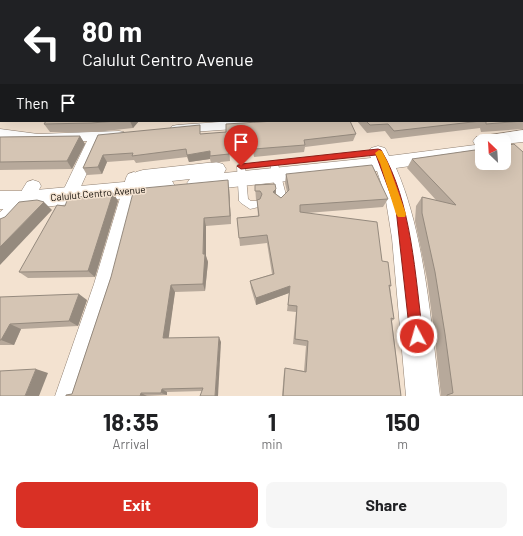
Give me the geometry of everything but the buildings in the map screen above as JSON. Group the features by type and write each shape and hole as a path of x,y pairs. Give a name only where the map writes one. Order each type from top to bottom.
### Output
{"main road":[{"name":"Calulut Centro Avenue","path":"511,137 523,136"},
{"name":"Calulut Centro Avenue","path":"381,158 475,142"},
{"path":"511,147 523,145"},
{"name":"Calulut Centro Avenue","path":"0,200 29,193 132,184 381,158 475,151"},
{"path":"381,158 400,209 414,306 423,396"},
{"name":"Calulut Centro Avenue","path":"0,187 29,193"}],"street":[{"path":"164,130 188,125 259,123"},
{"path":"0,133 38,138 96,137 134,133"},
{"path":"72,189 96,137"},
{"path":"68,396 105,284 132,184"},
{"path":"0,223 29,193"}],"lane":[{"path":"276,169 282,199 279,201"},
{"path":"242,172 244,201 250,205 256,204"}],"slow traffic":[{"path":"379,153 384,163 401,214"}],"route":[{"path":"241,166 274,164 378,152 384,163 400,209 417,336"}]}
